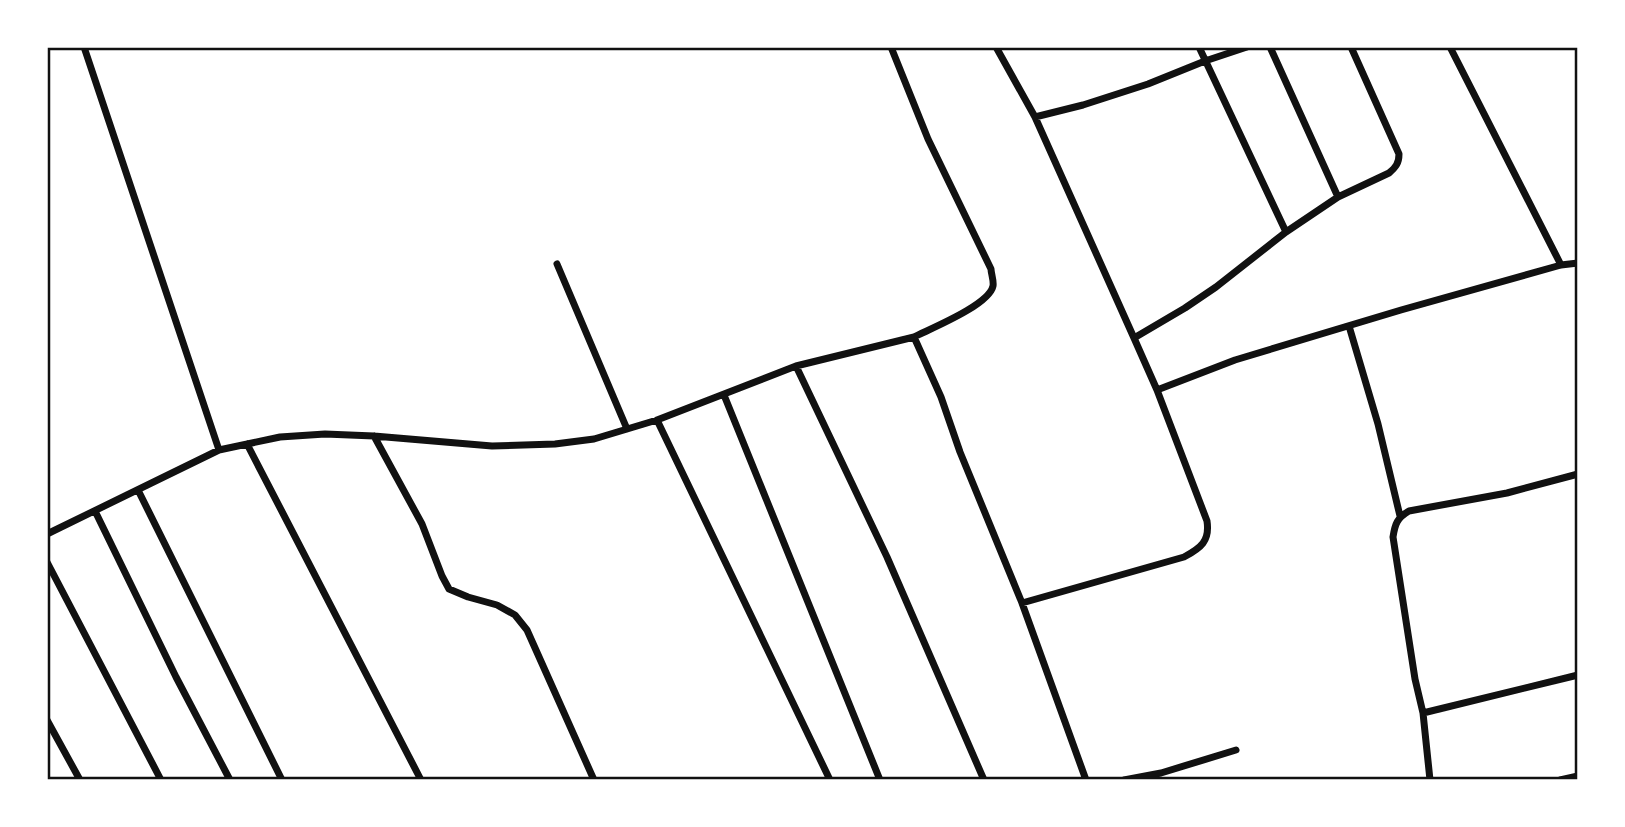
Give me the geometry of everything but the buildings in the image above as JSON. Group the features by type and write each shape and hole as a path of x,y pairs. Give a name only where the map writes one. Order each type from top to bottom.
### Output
{"street":[{"path":"84,47 219,450"},
{"path":"47,534 219,450 281,437 325,433 492,446 555,444 594,439 657,420 796,366 914,337 978,304 993,286 991,269 928,139 891,47"},
{"path":"996,47 1035,117 1157,390 1208,529 1206,542 1184,558 1022,603"},
{"path":"1199,47 1286,232"},
{"path":"1035,117 1148,84 1247,47"},
{"path":"1270,47 1338,197"},
{"path":"1134,338 1216,287 1286,232 1338,197 1389,173 1399,162 1399,153 1351,47"},
{"path":"1450,47 1561,265"},
{"path":"1157,390 1236,359 1561,265 1578,263"},
{"path":"557,264 627,429"},
{"path":"1349,326 1378,424 1400,516"},
{"path":"914,337 941,397 960,452 1022,603 1086,780"},
{"path":"796,366 887,557 984,780"},
{"path":"724,395 880,780"},
{"path":"657,420 830,780"},
{"path":"374,436 422,524 449,589 498,605 515,615 527,630 594,780"},
{"path":"247,444 421,780"},
{"path":"1430,780 1423,713 1415,679 1393,537 1395,524 1400,516 1409,511 1507,493 1578,474"},
{"path":"138,490 282,780"},
{"path":"95,511 230,780"},
{"path":"47,562 161,780"},
{"path":"1423,713 1578,676"},
{"path":"47,720 80,780"},
{"path":"1124,780 1161,773 1236,750"},
{"path":"1560,780 1578,776"}]}
